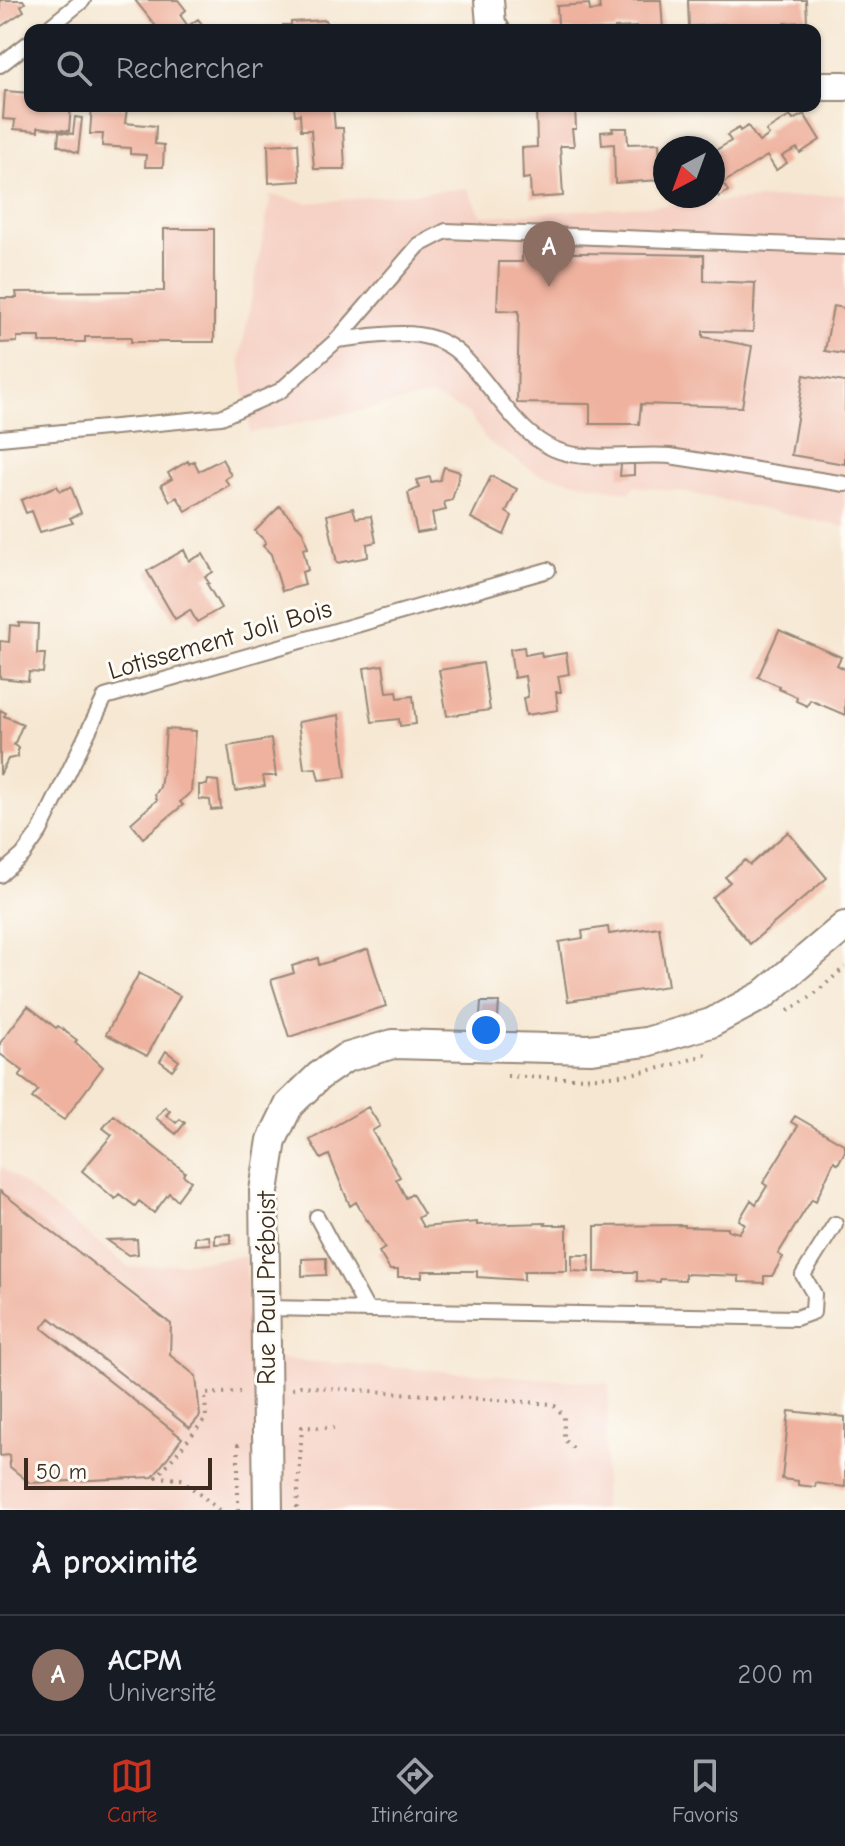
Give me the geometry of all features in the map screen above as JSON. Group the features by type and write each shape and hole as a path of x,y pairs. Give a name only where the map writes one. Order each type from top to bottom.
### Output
{"street":[{"path":"489,0 491,24"},
{"path":"821,86 845,86"},
{"name":"Rue Paul Préboist","path":"268,1510 264,1191 272,1140 289,1105 319,1076 345,1058 393,1044 590,1049 646,1042 711,1023 763,995 845,926"}],"lane":[{"path":"53,24 83,0"},
{"path":"0,65 24,47"},
{"path":"0,438 221,417 280,391 337,340 419,245 446,231 845,247"},
{"path":"337,340 404,333 434,338 459,353 520,425 538,441 557,451 583,456 670,456 845,484"},
{"name":"Lotissement Joli Bois","path":"0,875 23,855 40,831 105,697 548,570"},
{"path":"317,1217 366,1308"},
{"path":"265,1308 796,1318 813,1312 814,1294 803,1275 835,1224"}],"path":[{"path":"219,1510 181,1479 157,1477 206,1418 205,1394 282,1393 301,1386 553,1404 564,1416 564,1439 575,1450"},
{"path":"297,1510 302,1427 334,1428"}],"shaded area":[{"path":"467,188 482,216 653,206 725,208 725,201 845,194 845,527 679,491 634,486 630,493 538,474 487,441 468,413 431,396 250,433 240,359 271,195 308,203"},
{"path":"0,1166 130,1268 246,1256 250,1357 609,1383 603,1510 0,1510"}],"building":[{"path":"0,0 23,0 25,3 21,6 24,11 0,27"},
{"path":"135,0 178,0 186,10 180,15 187,24 154,24"},
{"path":"599,0 661,0 663,24 558,24 557,6 589,4 590,11 600,10"},
{"path":"688,0 806,0 807,22 689,24"},
{"path":"326,20 326,24 291,24"},
{"path":"5,91 24,93 24,112 71,112 69,131 38,127 38,131 14,129 15,120 3,119"},
{"path":"92,112 127,112 125,123 156,126 155,144 164,145 163,167 145,167 146,155 130,154 130,148 102,146 103,134 90,134"},
{"path":"295,112 334,112 335,128 343,128 345,169 314,169 311,130 301,130 300,114 295,115"},
{"path":"536,112 575,112 576,129 572,129 574,146 560,146 563,196 531,198 530,178 523,179 522,148 537,147"},
{"path":"804,114 820,140 800,153 797,148 782,156 787,163 776,170 767,156 725,182 725,145 731,141 727,135 748,126 759,142 769,135 766,131 790,116 793,120"},
{"path":"75,117 82,118 78,153 58,145 59,132 73,134"},
{"path":"612,128 627,128 628,144 653,143 653,181 615,183 614,144 602,145 601,132 613,131"},
{"path":"298,143 300,181 269,183 268,145"},
{"path":"164,229 214,229 214,342 131,342 131,337 85,337 85,342 40,342 40,337 17,337 17,342 0,343 0,298 17,298 16,292 164,291"},
{"path":"522,252 704,255 704,281 755,283 753,332 703,331 703,337 752,346 742,407 641,404 639,424 590,424 590,404 517,403 519,311 497,310 499,262 522,262"},
{"path":"833,306 845,308 845,354 825,351"},
{"path":"804,375 845,382 845,464 791,455"},
{"path":"222,459 231,475 225,479 229,485 186,511 177,497 170,501 161,485 172,479 168,473 188,461 189,464 194,461 199,471"},
{"path":"621,464 634,464 634,475 620,476"},
{"path":"444,467 460,472 452,500 444,502 446,510 432,513 435,530 417,533 408,493 419,488 417,480 430,477 431,482 440,480"},
{"path":"491,476 517,489 506,512 512,516 504,535 471,518"},
{"path":"57,486 60,491 71,487 81,513 70,518 73,523 40,532 32,511 26,513 21,500"},
{"path":"280,506 303,532 308,548 303,549 308,570 302,572 305,585 282,591 271,554 263,546 266,542 255,531"},
{"path":"353,508 356,518 371,516 376,542 367,544 368,557 337,563 327,515"},
{"path":"184,550 189,561 203,554 213,572 205,577 207,584 221,608 197,622 190,610 175,619 147,571"},
{"path":"19,623 38,624 37,654 45,654 43,673 29,672 28,681 0,678 0,641 9,642 10,625 19,626"},
{"path":"779,630 841,657 837,665 845,669 845,715 810,700 807,706 796,701 797,697 779,689 779,686 758,677"},
{"path":"524,647 525,655 541,652 542,657 566,653 569,674 558,676 561,692 556,692 558,710 526,715 523,698 528,697 525,676 514,678 510,649"},
{"path":"483,663 490,710 447,716 439,670"},
{"path":"383,665 387,692 397,691 398,698 413,696 416,724 400,726 399,719 372,722 364,668"},
{"path":"0,710 6,713 4,716 23,724 14,745 18,748 18,757 8,759 0,775"},
{"path":"339,715 346,777 319,780 316,768 304,769 298,722"},
{"path":"166,729 196,731 191,792 180,802 183,805 143,838 131,823 157,800 155,795 160,787"},
{"path":"271,739 276,776 263,776 265,786 235,791 228,746"},
{"path":"208,780 218,781 221,809 211,810 210,800 199,799 199,785 207,785"},
{"path":"788,832 827,878 750,944 712,898 730,882 725,877 745,860 750,865"},
{"path":"608,927 609,934 659,927 668,986 568,1001 559,942 583,938 582,931"},
{"path":"368,949 386,1006 289,1037 271,980 294,973 292,966 318,958 319,965"},
{"path":"139,973 180,996 147,1056 106,1034"},
{"path":"481,1002 499,1002 498,1018 480,1017"},
{"path":"28,1006 77,1040 75,1042 103,1067 64,1120 32,1098 38,1090 19,1076 23,1071 0,1054 0,1043"},
{"path":"166,1051 179,1061 172,1070 160,1061"},
{"path":"165,1107 170,1111 166,1115 176,1123 180,1119 185,1123 176,1134 156,1118"},
{"path":"368,1107 380,1126 372,1131 400,1177 396,1179 406,1198 412,1194 424,1214 418,1218 423,1227 477,1222 477,1225 567,1225 567,1271 524,1271 524,1280 477,1277 477,1271 422,1271 422,1277 398,1277 398,1270 390,1270 379,1252 385,1248 356,1202 350,1206 329,1155 321,1159 310,1140"},
{"path":"114,1115 185,1172 183,1175 191,1181 177,1200 169,1193 154,1213 139,1201 135,1206 119,1194 115,1199 82,1171 112,1135 103,1128"},
{"path":"795,1116 845,1145 845,1151 838,1164 834,1161 816,1201 812,1199 778,1254 783,1257 772,1276 764,1276 764,1283 739,1282 739,1276 685,1274 685,1280 637,1281 637,1272 595,1272 595,1226 685,1225 728,1228 739,1233 745,1224 739,1220 751,1200 756,1204 767,1186 763,1183 798,1126 791,1122"},
{"path":"0,1191 171,1324 170,1355 196,1376 200,1416 190,1428 50,1318 42,1328 182,1438 153,1477 30,1483 10,1467 9,1455 0,1456"},
{"path":"231,1234 231,1243 215,1244 215,1235"},
{"path":"209,1236 210,1244 195,1245 195,1237"},
{"path":"137,1239 138,1254 128,1255 107,1240"},
{"path":"572,1255 590,1255 589,1272 572,1271"},
{"path":"326,1258 326,1275 302,1276 302,1259"},
{"path":"789,1411 845,1417 845,1487 816,1483 815,1487 798,1485 798,1481 782,1479"}],"place":[{"name":"ACPM","path":"549,287"}]}
